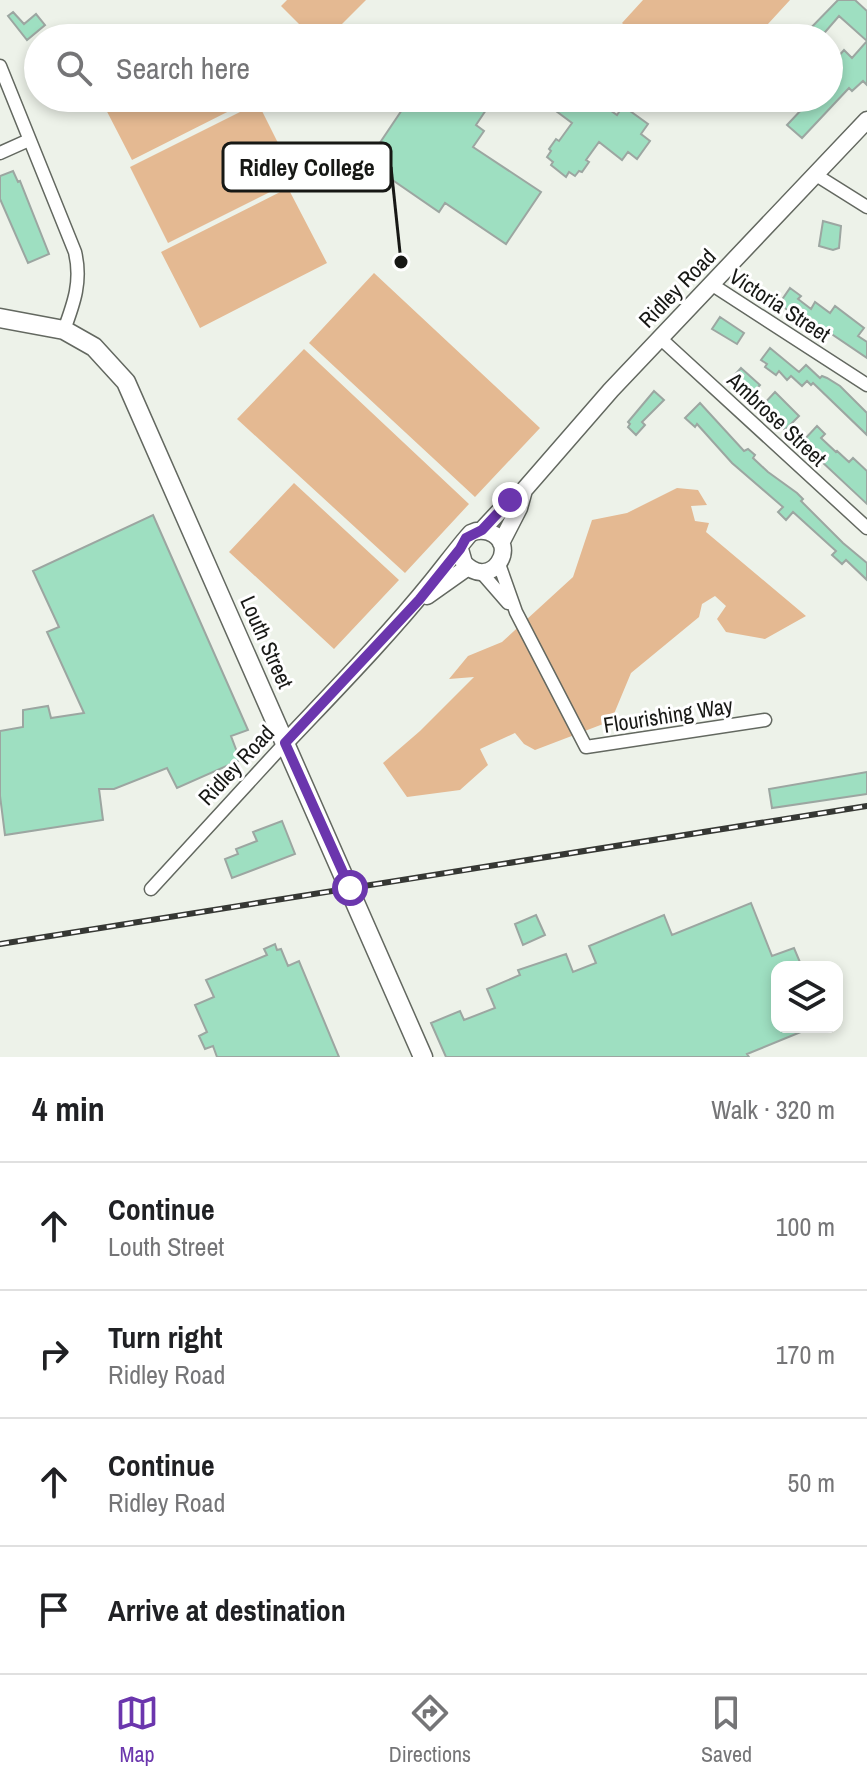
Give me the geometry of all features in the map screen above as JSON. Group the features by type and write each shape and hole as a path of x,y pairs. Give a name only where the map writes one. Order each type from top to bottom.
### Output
{"main road":[{"name":"Louth Street","path":"0,318 64,330 94,347 126,382 423,1057"}],"street":[{"path":"0,66 69,235 79,270 75,301 64,330"},
{"name":"Ridley Road","path":"482,530 510,500 524,490 660,338 867,120"},
{"path":"0,153 29,140"},
{"path":"816,175 867,207"},
{"name":"Victoria Street","path":"711,284 867,385"},
{"name":"Ambrose Street","path":"660,338 867,528"},
{"name":"Ridley Road","path":"501,543 519,508 524,490"},
{"path":"482,530 492,533 501,543 502,557 493,569 475,570 461,557 460,549 466,538 482,530"},
{"name":"Ridley Road","path":"151,889 419,600 460,549"},
{"name":"Flourishing Way","path":"499,564 516,612 586,747 765,720"},
{"name":"Ridley Road","path":"419,600 475,570"},
{"name":"Flourishing Way","path":"475,570 516,612"}],"shaded area":[{"path":"287,0 366,0 342,24 299,24 281,6"},
{"path":"643,0 790,0 768,24 622,23"},
{"path":"107,112 227,112 132,160"},
{"path":"240,112 262,112 296,179 168,243 130,167"},
{"path":"288,188 327,263 200,328 161,252"},
{"path":"374,273 540,428 475,497 309,343"},
{"path":"304,349 469,504 405,573 237,419"},
{"path":"294,483 399,580 334,649 229,552"},
{"path":"677,488 698,490 707,505 691,506 695,521 709,523 706,532 806,616 765,639 726,632 717,619 726,606 715,596 702,604 699,617 631,673 611,721 535,750 524,744 515,733 480,749 488,765 460,790 407,797 383,763 474,677 449,679 468,656 502,642 573,577 592,520 627,513"}],"building":[{"path":"838,0 855,0 867,11 867,41 839,16 832,24 815,24"},
{"path":"13,12 24,24 24,36 8,16"},
{"path":"36,14 44,24 24,24"},
{"path":"867,41 867,85 863,81 843,94 843,51 852,58"},
{"path":"401,112 485,112 476,125 484,131 473,147 541,192 506,244 445,203 439,212 362,159 366,152 371,156"},
{"path":"557,112 613,112 617,115 619,112 631,112 648,124 641,134 650,141 637,159 628,152 622,160 599,142 586,160 589,162 582,172 575,176 569,172 566,177 551,165 553,162 547,157 556,139 559,141 572,123"},
{"path":"799,112 826,112 802,138 787,125"},
{"path":"13,171 20,181 49,254 28,263 0,199 0,176"},
{"path":"823,221 841,226 839,248 833,250 819,246"},
{"path":"790,288 811,309 815,302 830,313 835,306 864,328 858,336 867,342 867,358 802,314 799,318 779,304"},
{"path":"720,317 744,333 737,344 712,329"},
{"path":"770,348 799,372 806,365 820,378 827,378 840,386 867,413 867,435 813,383 811,385 807,381 802,386 791,376 787,380 779,371 776,375 765,367 767,364 761,360"},
{"path":"741,368 760,385 752,394 732,378"},
{"path":"654,391 664,400 642,422 645,425 636,435 628,427 628,422"},
{"path":"775,392 799,416 785,430 761,407"},
{"path":"700,403 744,451 748,449 768,472 797,493 803,499 801,501 843,543 867,563 867,580 846,560 842,564 832,555 836,551 793,512 786,520 778,512 783,507 732,463 697,424 695,427 685,418"},
{"path":"817,426 825,434 821,438 836,452 849,462 853,458 867,471 867,504 802,442"},
{"path":"153,515 248,730 231,736 240,760 177,788 167,768 114,789 99,789 103,820 5,835 0,796 0,731 23,727 23,710 48,706 51,718 84,713 47,632 59,627 33,571"},
{"path":"867,772 867,794 772,808 769,789"},
{"path":"282,821 295,854 232,878 225,859 238,854 236,849 257,841 253,832"},
{"path":"751,903 772,956 794,948 799,961 771,961 771,1033 798,1033 747,1054 749,1057 446,1057 431,1023 460,1011 464,1020 495,1008 487,989 520,975 518,970 566,954 573,972 596,963 589,946 664,915 672,935"},
{"path":"536,915 545,935 523,945 515,924"},
{"path":"275,944 277,950 281,949 288,966 299,961 339,1057 217,1057 213,1046 205,1049 199,1036 207,1032 195,1005 214,997 206,980 267,955 264,949"}],"railway":[{"path":"0,944 867,806"}],"place":[{"name":"Ridley College","path":"401,262"}],"route":[{"path":"350,888 285,743 419,600 466,538 482,530 510,500"}]}
